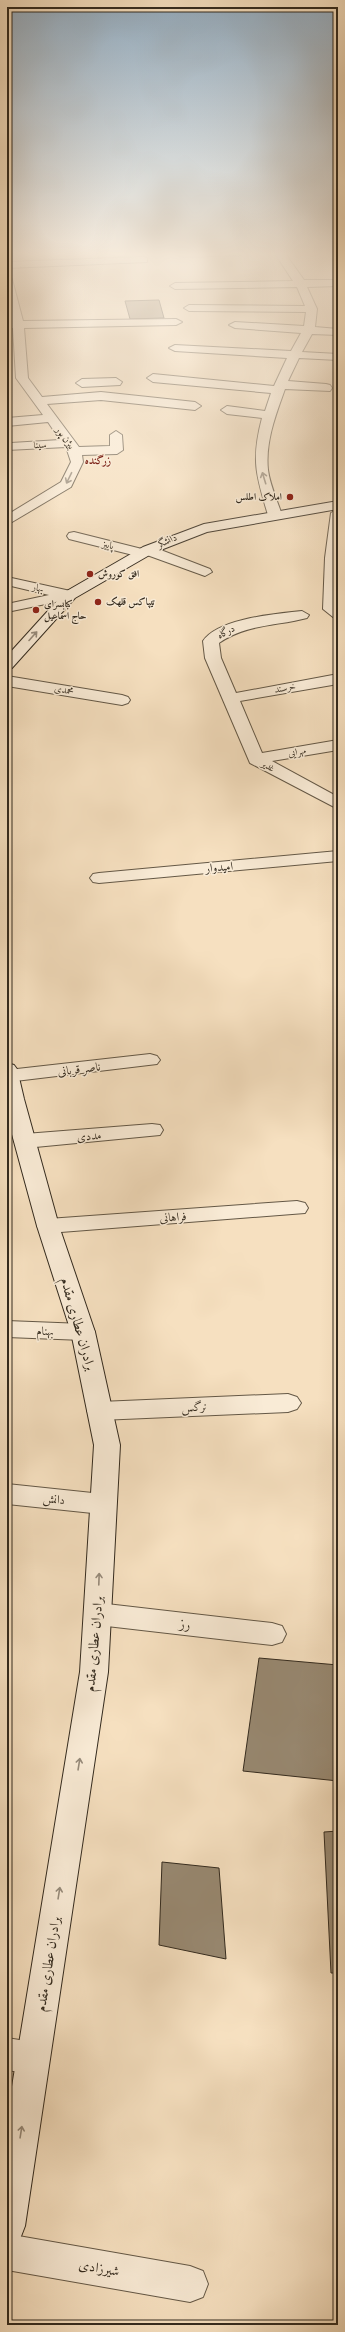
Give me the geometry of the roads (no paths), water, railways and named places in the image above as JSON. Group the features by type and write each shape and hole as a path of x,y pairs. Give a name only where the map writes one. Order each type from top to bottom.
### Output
{"street":[{"path":"19,361 22,378"},
{"path":"275,515 262,471 261,454 270,415 280,387 292,361"},
{"path":"7,375 22,378"},
{"path":"7,379 22,378"},
{"name":"بیژن پور","path":"7,521 66,484 77,462 72,447 22,378"},
{"path":"153,378 280,387 326,388"},
{"path":"67,384 119,379 101,396"},
{"path":"39,401 101,396 195,406"},
{"path":"227,410 270,415"},
{"path":"7,422 50,418"},
{"name":"سینا","path":"11,447 72,447 117,450 116,435"},
{"name":"دانشگر","path":"7,608 70,595 145,551 204,528 338,505"},
{"path":"335,610 335,557 338,513"},
{"name":"پاییز","path":"74,536 145,551 205,572"},
{"name":"بهار","path":"7,581 70,595"},
{"path":"7,665 70,595"},
{"name":"درگاه","path":"232,698 213,658 211,641 222,632 237,626 302,615"},
{"name":"خرسند","path":"232,698 338,678"},
{"name":"محمدی","path":"7,681 122,700"},
{"name":"غدیر","path":"232,698 256,759 338,804"},
{"name":"مهرایی","path":"256,759 338,745"},
{"name":"امیدوار","path":"99,878 338,856"},
{"name":"ناصر قربانی","path":"9,1086 150,1060"},
{"name":"برادران عطاری مقدم","path":"7,2226 20,2056 94,1672 98,1614 102,1504 107,1445 83,1332 48,1226 9,1086"},
{"name":"مددی","path":"25,1141 152,1130"},
{"name":"فراهانی","path":"48,1226 297,1208"},
{"name":"بهنام","path":"7,1329 83,1332"},
{"name":"نرگس","path":"100,1411 288,1403"},
{"name":"دانش","path":"7,1494 102,1504"},
{"name":"رز","path":"98,1614 272,1634"},
{"name":"شیرزادی","path":"7,2252 190,2284"}],"place":[{"name":"املاک اطلس","path":"290,497"},
{"name":"افق کوروش","path":"90,574"},
{"name":"تیپاکس قلهک","path":"98,602"},
{"name":"کبابسرای حاج اسماعیل","path":"36,610"}],"district":[{"name":"زرگنده","path":"98,460"}]}
